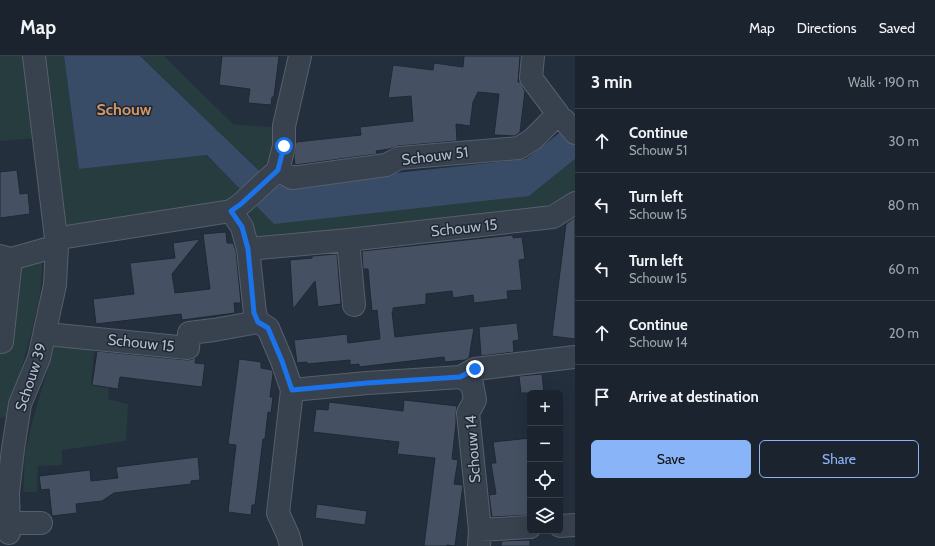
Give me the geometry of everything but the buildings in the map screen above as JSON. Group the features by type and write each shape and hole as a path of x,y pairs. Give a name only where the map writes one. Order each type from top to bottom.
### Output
{"street":[{"name":"Schouw 39","path":"34,56 62,242 55,285 39,358 20,404 8,492 14,528 41,523"},
{"path":"2,342 6,257 62,242 236,208 276,173 284,146 284,126 300,56"},
{"path":"533,56 531,78 566,122"},
{"name":"Schouw 51","path":"276,173 292,178 386,165 399,158 519,148 566,122"},
{"name":"Schouw 15","path":"248,249 348,240 553,217 575,203"},
{"path":"236,208 248,249 254,313 258,322 268,328 292,390 278,513 288,535 291,546"},
{"path":"348,240 354,305"},
{"name":"Schouw 15","path":"57,335 188,348 189,333 258,322"},
{"path":"292,390 460,377 475,369 575,357"},
{"name":"Schouw 14","path":"460,377 472,384 475,400 468,413 479,538 527,528"},
{"path":"563,526 575,525"}],"green space":[{"path":"0,56 26,56 35,138 0,141"},
{"path":"46,56 64,56 79,169 207,155 244,193 230,204 67,231"},
{"path":"140,56 164,56 233,124 282,128 265,176"},
{"path":"575,159 575,196 556,211 262,246 252,232 243,212 254,203 529,196"},
{"path":"43,258 40,293 33,327 8,417 0,418 0,261"},
{"path":"55,343 95,343 91,383 109,388 108,399 128,404 126,441 62,450 62,465 38,466 37,492 23,492 25,454 32,423"}],"water":[{"path":"64,56 140,56 275,186 526,159 567,127 575,116 575,159 529,196 274,224 207,155 79,169"}],"district":[{"name":"Schouw","path":"124,109"}],"route":[{"path":"284,146 278,170 241,204 231,211 242,227 248,249 254,313 258,322 268,328 292,390 460,377 475,369"}]}
